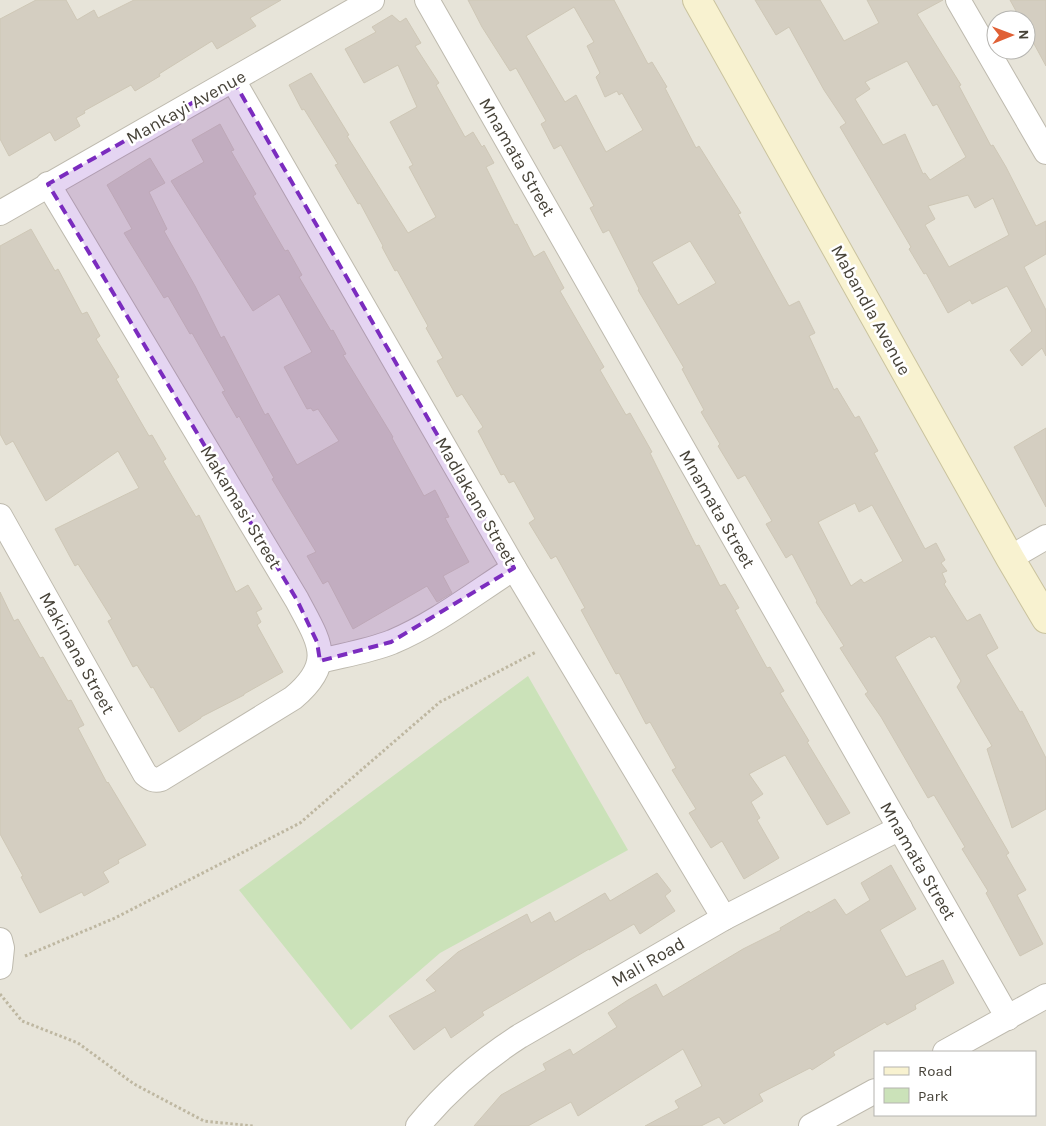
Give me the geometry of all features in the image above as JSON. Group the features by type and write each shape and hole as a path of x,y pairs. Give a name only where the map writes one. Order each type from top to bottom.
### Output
{"street":[{"name":"Mankayi Avenue","path":"0,213 372,0"},
{"name":"Mnamata Street","path":"428,0 1008,1018"},
{"name":"Mabandla Avenue","path":"697,0 1046,619"},
{"path":"958,0 1046,152"},
{"name":"Madlakane Street","path":"233,80 514,568 724,918"},
{"name":"Makamasi Street","path":"48,184 296,600 317,642 320,661"},
{"name":"Makinana Street","path":"0,516 145,774 150,779 156,781 161,779 293,698 306,687 316,674 320,661"},
{"path":"1010,558 1046,537"},
{"path":"320,661 391,642 420,628 514,568"},
{"name":"Mali Road","path":"418,1126 443,1098 488,1057 520,1036 724,918 900,828"},
{"path":"0,940 2,948 1,966"},
{"path":"947,1051 1046,996"},
{"path":"811,1126 874,1092"}],"path":[{"path":"1,966 115,918 300,823 440,702 558,641"},
{"path":"0,994 22,1021 78,1043 134,1084 204,1121 254,1126"}],"highlighted area":[{"path":"233,80 514,568 391,642 320,661 317,642 297,600 48,184"}],"shaded area":[{"path":"0,0 1046,0 1046,1126 0,1126"}],"green space":[{"path":"528,676 628,850 440,953 351,1030 239,890"}],"building":[{"path":"36,0 66,0 77,20 94,10 98,18 134,0 281,0 250,18 256,26 217,49 212,41 135,91 131,85 84,111 85,113 76,118 80,126 55,141 50,132 9,156 0,139 0,19"},
{"path":"468,0 614,0 648,64 652,62 667,87 665,88 696,148 699,146 741,213 738,214 789,306 799,301 815,333 809,336 834,390 837,388 855,418 859,416 878,451 874,453 925,549 936,543 945,560 941,563 947,571 942,573 946,582 944,584 967,621 980,614 998,648 986,655 1020,712 1022,711 1046,758 1046,809 1012,828 987,749 992,746 957,687 961,681 935,636 931,638 930,636 895,657 1009,853 1006,855 1026,890 1017,895 1043,944 1020,956 986,893 988,891 962,849 965,847 934,795 928,798 881,717 865,694 868,692 840,648 844,646 816,602 792,554 786,558 766,524 772,521 745,475 738,479 718,446 720,444 701,412 704,410 682,369 684,368 638,290 609,230 603,233 590,208 594,206 561,145 554,149 541,124 546,121 516,68 510,71 482,27","holes":["574,7 594,42 587,46 600,73 596,77 605,97 617,91 619,95 622,93 643,130 606,152 576,95 565,102 526,36","690,241 716,283 678,305 652,262","855,503 859,512 872,505 903,561 864,583 861,579 851,586 818,522"]},
{"path":"755,0 820,0 844,41 879,23 867,0 943,0 917,14 961,85 959,86 991,146 993,145 1006,167 1036,226 1046,221 1046,254 1024,267 1046,310 1046,356 1042,348 1022,366 1010,350 1032,331 1007,286 972,304 970,300 948,313 926,273 924,274 909,249 911,247 840,127 846,123 824,90 789,27 776,35","holes":["907,61 933,106 937,104 966,157 930,180 925,173 923,174 905,134 883,145 855,99 870,89 865,82","968,195 975,208 993,198 1009,235 949,267 925,225 935,219 928,206"]},
{"path":"1010,0 1046,0 1046,66 1036,48 1036,10 1016,10"},
{"path":"392,15 400,22 406,18 421,43 415,46 439,83 436,85 465,137 473,132 482,147 484,145 494,163 486,167 515,225 517,224 534,257 544,251 564,288 560,291 604,367 600,370 626,415 630,413 652,452 650,453 696,546 699,545 720,586 725,584 739,608 735,610 767,668 770,667 784,691 780,693 850,813 827,825 785,755 749,774 763,794 751,802 760,818 757,820 779,858 744,879 722,841 711,848 689,813 696,809 672,770 676,768 650,722 646,724 619,673 616,674 581,610 585,608 556,556 551,559 529,523 535,519 514,481 509,483 504,474 501,475 478,431 483,427 462,394 457,397 437,361 443,358 426,328 428,326 397,270 395,271 360,203 358,204 335,165 338,164 304,109 302,110 289,85 311,73 349,135 347,136 408,233 436,217 409,167 413,165 390,122 417,107 398,65 364,83 345,49 376,32 372,27"},
{"path":"220,124 234,150 231,151 256,194 253,196 285,251 288,250 302,275 299,277 331,331 333,330 346,354 343,355 393,437 424,496 435,490 449,517 445,518 469,562 443,576 452,593 437,602 427,586 353,629 328,581 323,584 307,556 316,552 272,479 274,478 239,416 237,418 222,392 225,391 192,333 190,334 168,296 164,298 124,233 132,229 107,185 150,158 165,183 149,192 167,229 164,231 195,286 221,338 224,336 265,415 268,413 297,465 339,441 318,409 313,411 311,408 307,409 284,367 312,352 279,294 253,311 171,181 204,162 192,140"},
{"path":"31,229 55,271 58,269 82,314 87,312 100,336 96,339 119,377 116,379 149,436 152,435 166,459 163,461 196,517 199,515 236,592 248,585 262,609 256,612 261,622 257,625 283,672 201,717 179,732 153,687 151,688 137,665 133,667 108,621 112,619 78,564 75,566 55,529 139,488 118,451 46,501 13,441 6,445 0,434 0,246"},
{"path":"1046,428 1046,507 1014,447"},
{"path":"0,592 14,621 18,619 40,658 43,657 68,701 71,700 84,725 78,728 107,783 146,845 118,860 119,863 103,872 109,882 84,896 82,892 40,913 21,877 23,876 0,834"},
{"path":"891,865 916,909 880,930 906,977 943,960 954,983 915,1005 916,1009 887,1025 885,1022 833,1052 835,1055 812,1070 810,1068 759,1094 763,1101 724,1124 719,1117 701,1126 645,1126 679,1108 675,1101 702,1086 683,1049 578,1116 571,1102 528,1126 474,1126 501,1095 546,1070 543,1064 570,1049 573,1055 617,1027 608,1013 628,1000 656,984 663,997 743,949 781,930 780,928 809,911 810,913 835,899 846,915 870,900 861,883"},
{"path":"657,873 671,891 665,896 675,911 640,934 634,924 589,949 482,1012 484,1015 451,1038 445,1027 414,1050 389,1016 436,991 426,980 458,952 527,914 531,923 550,912 555,922 605,893 610,901"}]}
